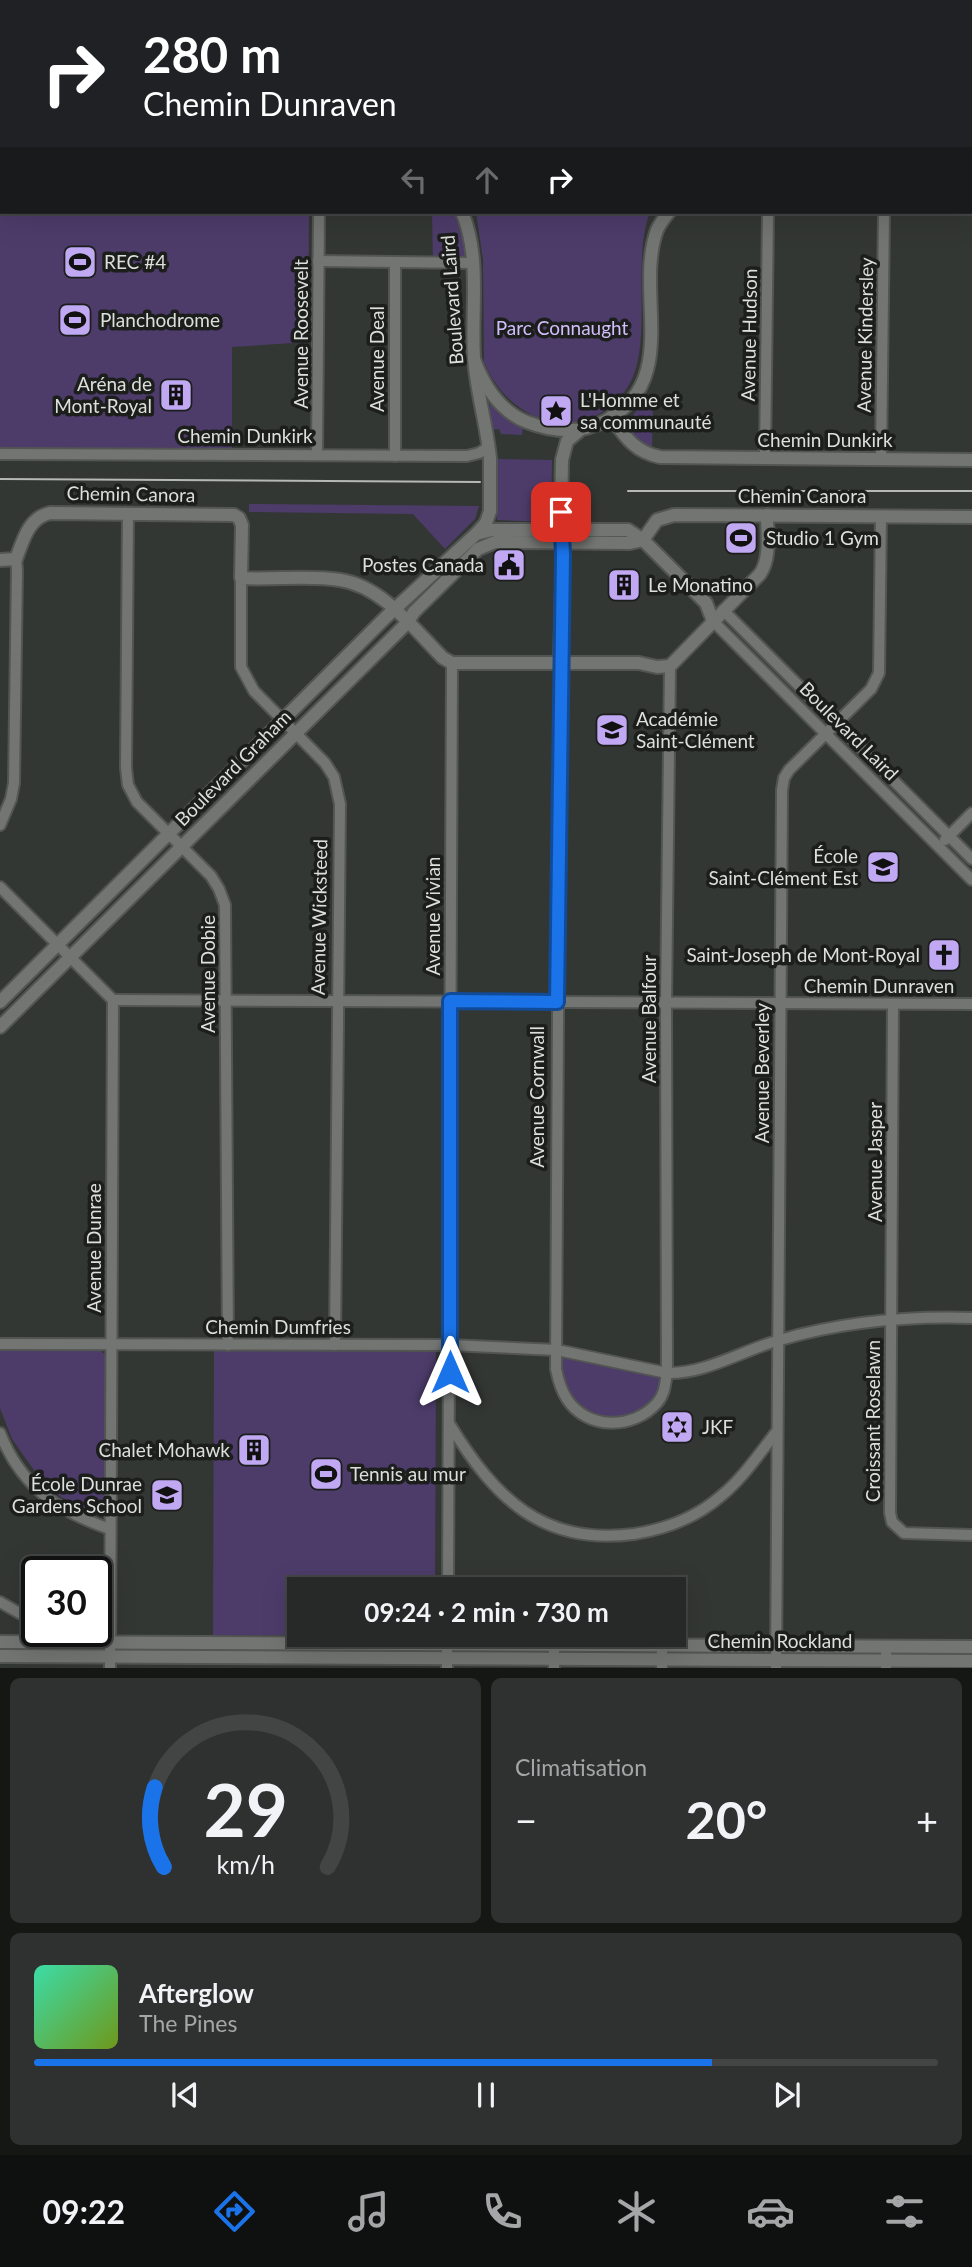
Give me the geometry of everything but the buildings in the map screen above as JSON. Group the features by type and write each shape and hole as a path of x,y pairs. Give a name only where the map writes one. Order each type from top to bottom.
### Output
{"street":[{"name":"Avenue Roosevelt","path":"317,456 318,214"},
{"name":"Boulevard Laird","path":"465,214 473,263 474,359 490,453 489,511 494,536"},
{"path":"474,359 487,388 509,412 535,425 547,429 579,431 611,417 623,407 639,386 649,364 652,351 651,268 659,214"},
{"path":"658,228 668,214"},
{"name":"Avenue Hudson","path":"765,458 768,214"},
{"name":"Avenue Kindersley","path":"881,459 884,214"},
{"path":"318,261 473,263"},
{"name":"Avenue Deal","path":"394,262 395,456"},
{"name":"Chemin Dunkirk","path":"611,417 629,442 649,455 664,458 972,460"},
{"name":"Avenue Cornwall","path":"556,1350 562,460 567,441 579,431"},
{"name":"Chemin Dunkirk","path":"0,454 467,456 490,453"},
{"name":"Boulevard Laird","path":"476,534 486,523 489,511"},
{"name":"Chemin Canora","path":"16,559 31,524 43,514 234,515 242,525"},
{"name":"Avenue Dobie","path":"128,514 127,776 131,793 211,876 225,905 228,1345"},
{"path":"241,578 341,580 367,588 394,610 443,658 452,663 560,662 670,666 765,567 767,515"},
{"name":"Chemin Canora","path":"643,540 650,527 665,516 972,517"},
{"name":"Avenue Beverley","path":"776,1664 781,803 783,783 789,770 871,690 879,673 881,516"},
{"name":"Avenue Wicksteed","path":"242,525 241,667 251,687 325,763 338,788 340,804 335,1345"},
{"path":"494,536 561,537 628,530 643,540"},
{"name":"Boulevard Graham","path":"0,1002 394,610 476,534 494,536"},
{"name":"Boulevard Graham","path":"0,1027 407,623 414,612 494,536"},
{"name":"Boulevard Laird","path":"643,540 706,603 723,610 972,859"},
{"path":"0,560 16,559 17,570 14,783 11,799 0,825"},
{"name":"Boulevard Laird","path":"706,603 713,621 972,880"},
{"name":"Avenue Vivian","path":"448,1577 452,663"},
{"name":"Avenue Balfour","path":"667,1373 666,1003 670,666"},
{"path":"938,847 972,813"},
{"path":"0,887 113,1000"},
{"name":"Chemin Dunraven","path":"113,1000 972,1004"},
{"name":"Avenue Dunrae","path":"110,1556 113,1000"},
{"name":"Avenue Jasper","path":"891,1320 893,1004"},
{"name":"Chemin Dumfries","path":"0,1344 450,1345 556,1350 667,1373 679,1373 779,1340 838,1327 891,1320 972,1318"},
{"name":"Croissant Roselawn","path":"891,1320 892,1522 897,1529 912,1534 972,1535"},
{"path":"556,1350 556,1368 567,1399 578,1411 603,1423 629,1421 649,1410 658,1402 664,1390 667,1373"},
{"path":"450,1426 472,1461 508,1500 527,1514 552,1526 594,1536 647,1532 678,1523 700,1511 741,1477 777,1432"},
{"path":"0,1433 23,1473 54,1504 79,1519 110,1529"},
{"path":"0,1602 21,1614"},
{"name":"Chemin Rockland","path":"112,1643 287,1641"},
{"name":"Chemin Rockland","path":"0,1642 21,1642"},
{"name":"Chemin Rockland","path":"686,1646 972,1647"},
{"path":"886,1647 886,1665"},
{"name":"Chemin Rockland","path":"0,1656 110,1662 447,1664 886,1665 972,1661"}],"green space":[{"path":"0,214 309,214 308,342 232,347 232,450 0,449"},
{"path":"432,214 462,214 473,263 433,262"},
{"name":"Parc Connaught","path":"476,214 649,214 644,233 642,257 639,353 634,374 625,391 607,409 588,419 568,423 547,421 528,413 510,400 495,383 484,362 483,260"},
{"path":"647,397 653,403 652,448 638,442 627,423"},
{"path":"490,403 504,416 523,426 522,435 501,434 499,429 491,430"},
{"path":"498,459 552,460 551,522 497,520"},
{"path":"249,504 479,506 475,519 445,549 413,514 249,512"},
{"path":"0,1349 99,1350 107,1356 105,1510 100,1517 61,1497 41,1480 12,1439 0,1408"},
{"path":"214,1350 436,1352 435,1577 287,1577 287,1635 213,1635"},
{"path":"557,1350 667,1373 660,1397 646,1410 603,1423 567,1399"},
{"path":"120,1647 437,1649 438,1652 120,1653"}],"tram line":[{"path":"0,479 480,482"},
{"path":"628,491 972,491"}],"place":[{"name":"REC #4","path":"80,262"},
{"name":"Planchodrome","path":"75,320"},
{"name":"Aréna de Mont-Royal","path":"176,395"},
{"name":"L'Homme et sa communauté","path":"556,411"},
{"name":"Studio 1 Gym","path":"741,538"},
{"name":"Postes Canada","path":"509,565"},
{"name":"Le Monatino","path":"624,585"},
{"name":"Académie Saint-Clément","path":"612,730"},
{"name":"École Saint-Clément Est","path":"883,867"},
{"name":"Saint-Joseph de Mont-Royal","path":"944,955"},
{"name":"JKF","path":"677,1427"},
{"name":"Chalet Mohawk","path":"254,1450"},
{"name":"Tennis au mur","path":"326,1474"},
{"name":"École Dunrae Gardens School","path":"167,1495"}],"route":[{"path":"450,1372 450,1001 557,1002 563,555 561,512"}]}
